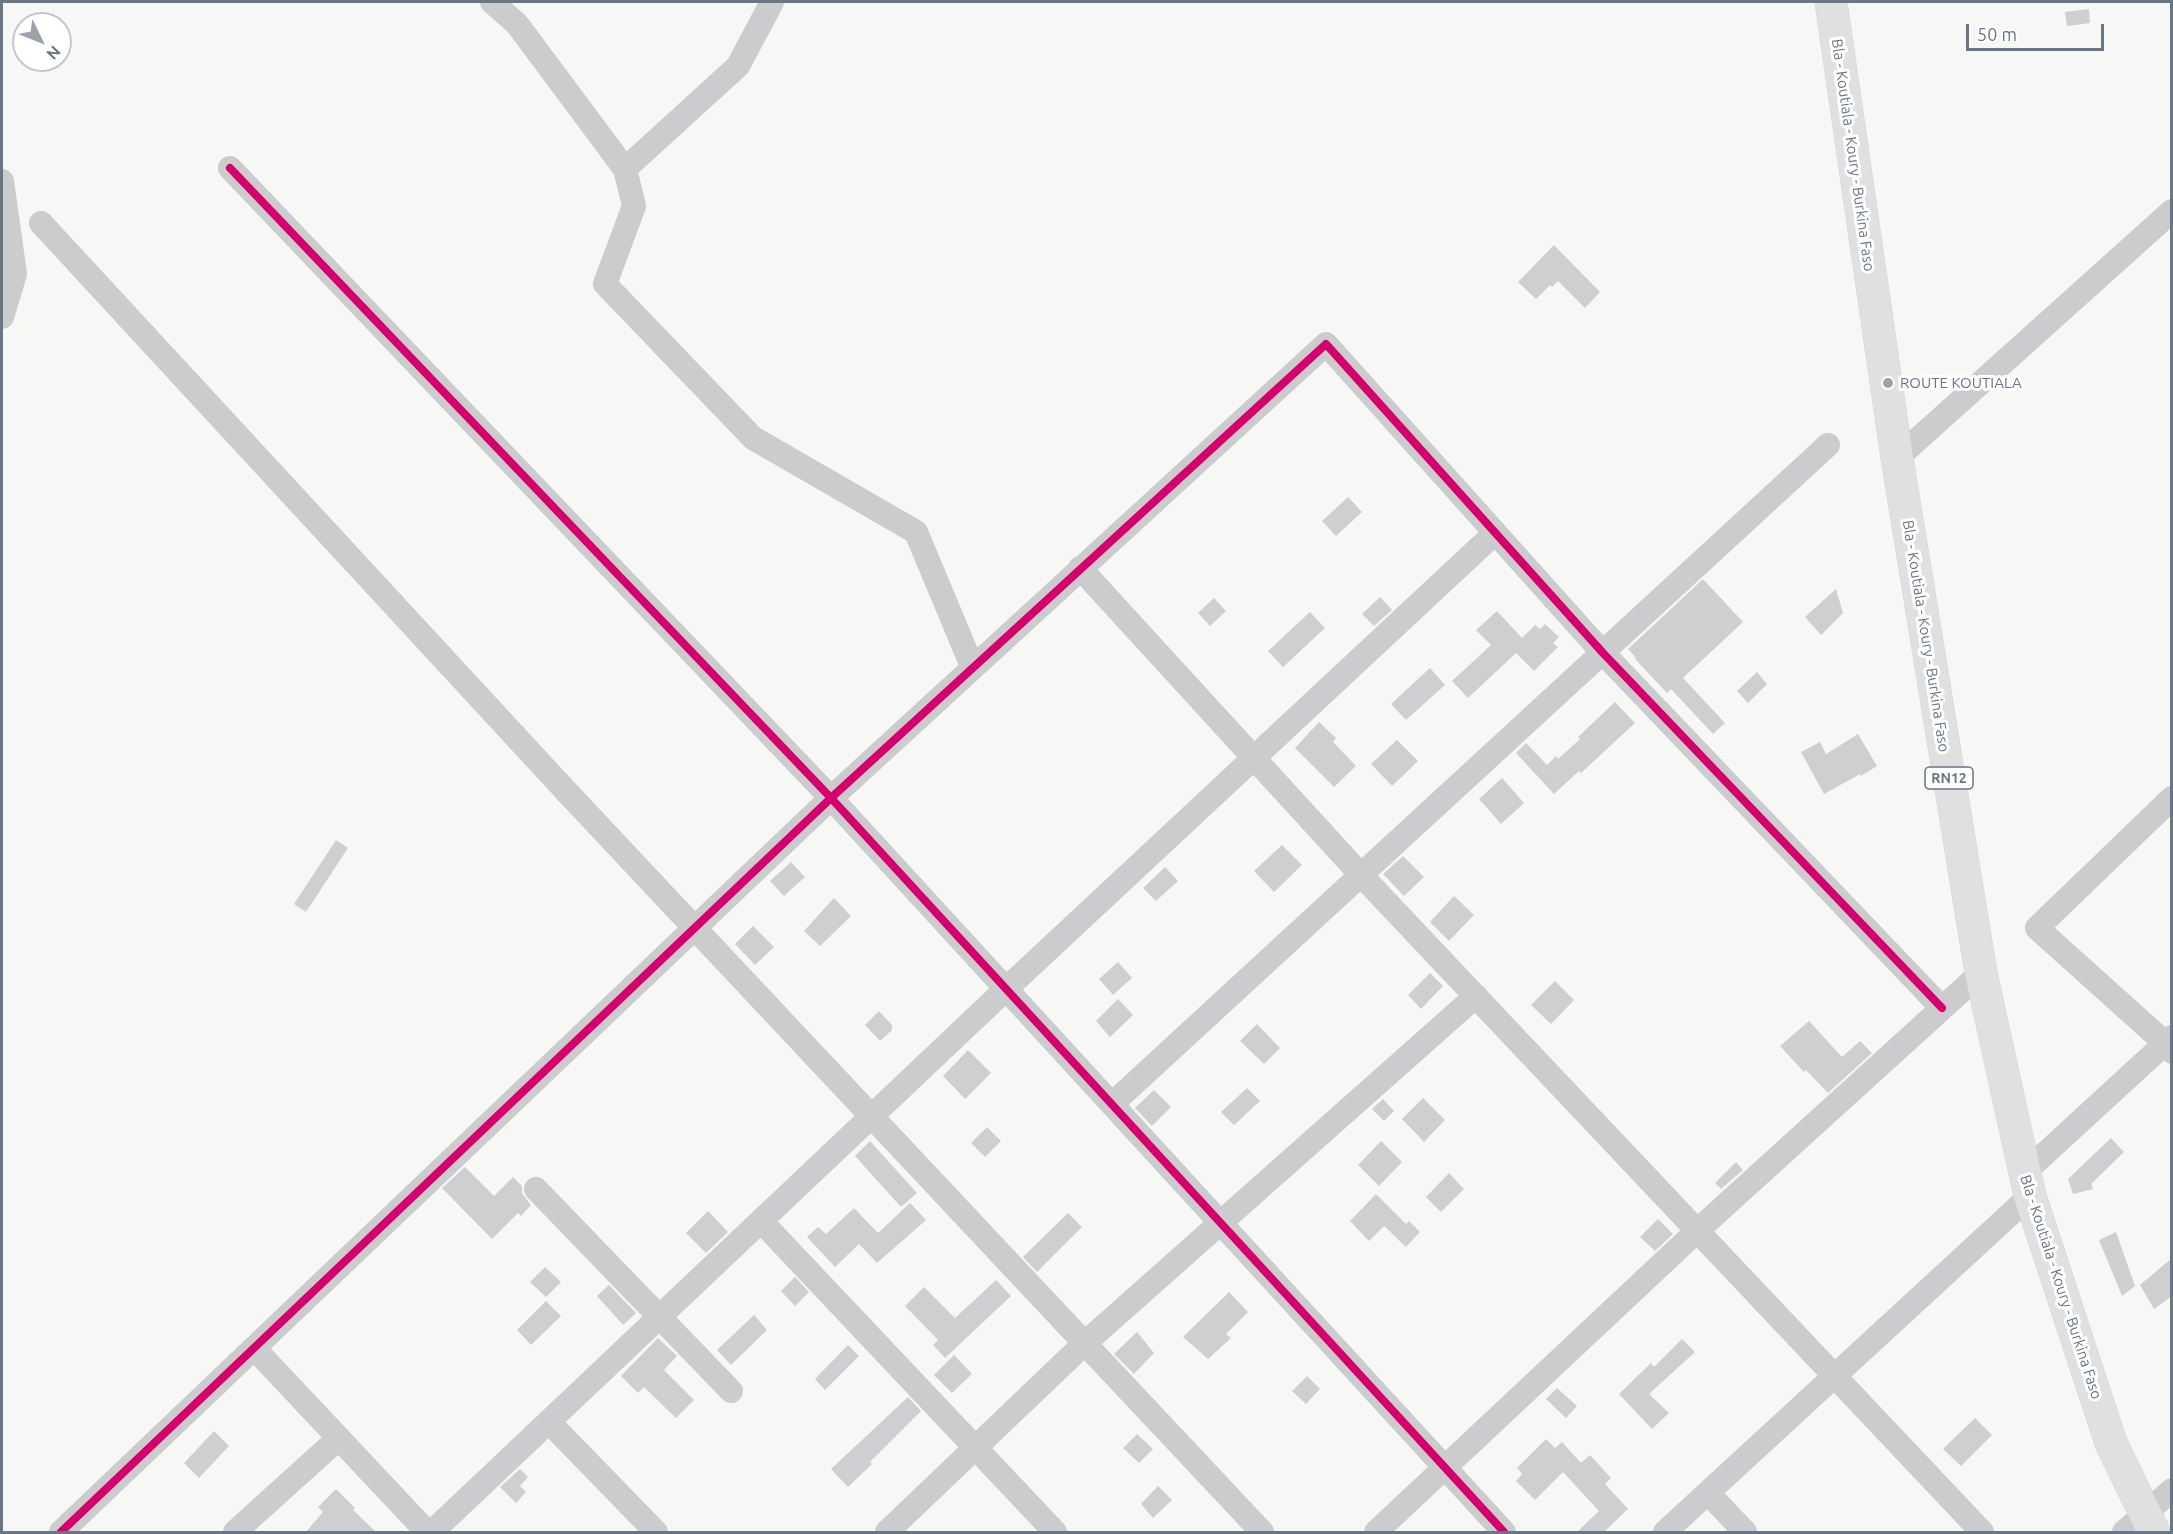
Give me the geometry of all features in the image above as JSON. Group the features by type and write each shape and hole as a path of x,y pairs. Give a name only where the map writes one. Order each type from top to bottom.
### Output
{"main road":[{"name":"Bla - Koutiala - Koury - Burkina Faso","path":"1831,2 1898,458 1981,973 2027,1184 2111,1443 2141,1527"}],"street":[{"path":"492,2 517,24 625,169 634,206 605,284 753,438 915,532 972,666"},
{"path":"625,169 738,66 772,2"},
{"path":"230,168 831,798 1504,1533"},
{"path":"2,181 15,274 2,317"},
{"path":"1898,458 2172,211"},
{"path":"41,223 557,781 1262,1533"},
{"path":"61,1533 831,798 972,666 1326,344 1603,653 1942,1008"},
{"path":"1112,1104 1828,445"},
{"path":"432,1533 1006,989 1495,532"},
{"path":"1080,568 1361,875 1982,1533"},
{"path":"1665,1533 1835,1376 2169,1044 2037,928 2172,798"},
{"path":"1376,1533 1698,1230 1981,973"},
{"path":"886,1533 1085,1343 1476,996"},
{"path":"536,1189 731,1391"},
{"path":"761,1221 1055,1533"},
{"path":"254,1348 427,1533"},
{"path":"549,1422 656,1533"},
{"path":"235,1533 339,1438"},
{"path":"2141,1527 2172,1490"},
{"path":"1708,1493 1745,1533"}],"building":[{"path":"2089,9 2090,23 2067,26 2065,12"},
{"path":"1554,245 1600,292 1585,308 1558,281 1552,287 1550,285 1536,299 1518,282"},
{"path":"1348,497 1362,512 1336,536 1322,521"},
{"path":"1703,579 1743,622 1683,678 1725,723 1713,734 1671,689 1667,693 1628,649"},
{"path":"1836,589 1843,613 1821,635 1805,617"},
{"path":"1380,597 1392,610 1374,626 1362,614"},
{"path":"1214,598 1226,611 1210,626 1198,613"},
{"path":"1497,611 1522,638 1535,625 1540,629 1545,624 1559,637 1553,643 1558,647 1534,671 1516,653 1468,698 1452,681 1491,645 1476,630"},
{"path":"1310,612 1325,628 1283,667 1268,651"},
{"path":"1430,668 1445,685 1406,720 1391,704"},
{"path":"1757,672 1767,684 1748,703 1737,691"},
{"path":"1615,702 1635,723 1581,773 1579,771 1554,794 1516,753 1526,743 1547,765 1556,756 1558,759 1580,739 1578,737"},
{"path":"1319,722 1336,738 1333,742 1356,766 1334,787 1295,748"},
{"path":"1858,734 1877,766 1824,794 1801,752 1820,742 1826,754"},
{"path":"1397,740 1418,761 1392,786 1371,764"},
{"path":"1502,778 1524,803 1501,824 1479,799"},
{"path":"336,840 348,848 306,912 294,904"},
{"path":"1282,845 1302,865 1274,892 1254,871"},
{"path":"1403,856 1424,877 1404,896 1383,874"},
{"path":"791,862 805,877 784,896 770,881"},
{"path":"1165,867 1178,881 1156,901 1143,888"},
{"path":"1454,896 1474,915 1449,941 1430,922"},
{"path":"834,898 851,916 820,946 804,931"},
{"path":"753,926 774,947 755,965 735,944"},
{"path":"1118,962 1132,978 1113,995 1099,979"},
{"path":"1430,973 1443,986 1421,1009 1408,995"},
{"path":"1555,981 1574,1000 1551,1024 1531,1005"},
{"path":"1118,999 1133,1015 1110,1037 1096,1021"},
{"path":"879,1011 892,1025 892,1030 880,1041 865,1025"},
{"path":"1809,1021 1842,1057 1860,1041 1872,1053 1828,1093 1780,1046"},
{"path":"1257,1024 1280,1048 1264,1064 1240,1041"},
{"path":"968,1050 991,1073 965,1099 943,1076"},
{"path":"1247,1088 1260,1101 1234,1125 1221,1112"},
{"path":"1154,1090 1171,1107 1152,1126 1135,1108"},
{"path":"1423,1098 1445,1120 1424,1142 1402,1119"},
{"path":"1383,1099 1394,1111 1384,1121 1372,1109"},
{"path":"987,1127 1001,1141 985,1157 971,1143"},
{"path":"2111,1138 2124,1152 2091,1184 2093,1189 2073,1194 2068,1179"},
{"path":"870,1141 917,1193 901,1207 855,1156"},
{"path":"1381,1141 1402,1162 1379,1186 1358,1165"},
{"path":"1736,1162 1743,1170 1721,1189 1715,1183"},
{"path":"465,1167 494,1196 513,1177 522,1186 522,1193 531,1205 521,1216 518,1213 492,1239 442,1188"},
{"path":"1449,1173 1464,1189 1441,1212 1426,1197"},
{"path":"1376,1194 1406,1224 1409,1221 1420,1232 1406,1247 1384,1226 1369,1241 1350,1221"},
{"path":"910,1203 926,1220 877,1263 859,1244 835,1267 807,1237 818,1227 826,1234 854,1208 878,1233"},
{"path":"708,1211 728,1232 706,1253 686,1233"},
{"path":"1068,1213 1082,1227 1037,1272 1023,1257"},
{"path":"1658,1219 1673,1234 1655,1251 1640,1237"},
{"path":"2116,1232 2135,1286 2122,1296 2099,1240"},
{"path":"2172,1258 2172,1296 2154,1309 2140,1285"},
{"path":"545,1267 561,1282 546,1297 530,1282"},
{"path":"795,1277 809,1292 795,1306 781,1291"},
{"path":"996,1280 1011,1296 945,1358 933,1345 938,1340 905,1306 924,1287 955,1318"},
{"path":"609,1285 636,1313 623,1325 597,1296"},
{"path":"1229,1292 1248,1312 1226,1334 1231,1338 1208,1359 1183,1337"},
{"path":"546,1301 561,1316 531,1345 517,1330"},
{"path":"754,1315 767,1330 731,1365 717,1350"},
{"path":"1137,1332 1154,1353 1134,1374 1114,1354"},
{"path":"658,1338 677,1356 664,1370 694,1400 676,1418 644,1387 638,1393 621,1376"},
{"path":"1682,1339 1695,1352 1649,1394 1669,1413 1652,1429 1619,1394 1651,1363 1654,1367"},
{"path":"848,1345 859,1356 825,1390 815,1379"},
{"path":"954,1355 972,1374 952,1393 934,1375"},
{"path":"1307,1376 1320,1389 1306,1404 1292,1391"},
{"path":"1557,1388 1577,1406 1566,1418 1546,1399"},
{"path":"908,1397 921,1411 848,1487 831,1469"},
{"path":"1975,1418 1992,1435 1961,1466 1943,1449"},
{"path":"214,1431 229,1446 199,1478 184,1463"},
{"path":"1137,1434 1153,1449 1139,1463 1123,1448"},
{"path":"1546,1439 1555,1448 1562,1442 1581,1463 1590,1455 1611,1478 1605,1484 1628,1509 1603,1533 1576,1533 1599,1511 1563,1472 1535,1500 1516,1481 1522,1474 1517,1468"},
{"path":"520,1469 528,1477 520,1486 526,1492 516,1503 500,1487"},
{"path":"1158,1486 1172,1500 1153,1518 1141,1504"},
{"path":"336,1489 355,1508 353,1510 377,1533 305,1533 323,1512 318,1507"}],"cycle path":[{"path":"230,168 831,798 1504,1532"},
{"path":"61,1532 831,798 1326,344 1603,653 1942,1008"}],"place":[{"name":"ROUTE KOUTIALA","path":"1888,383"}]}
